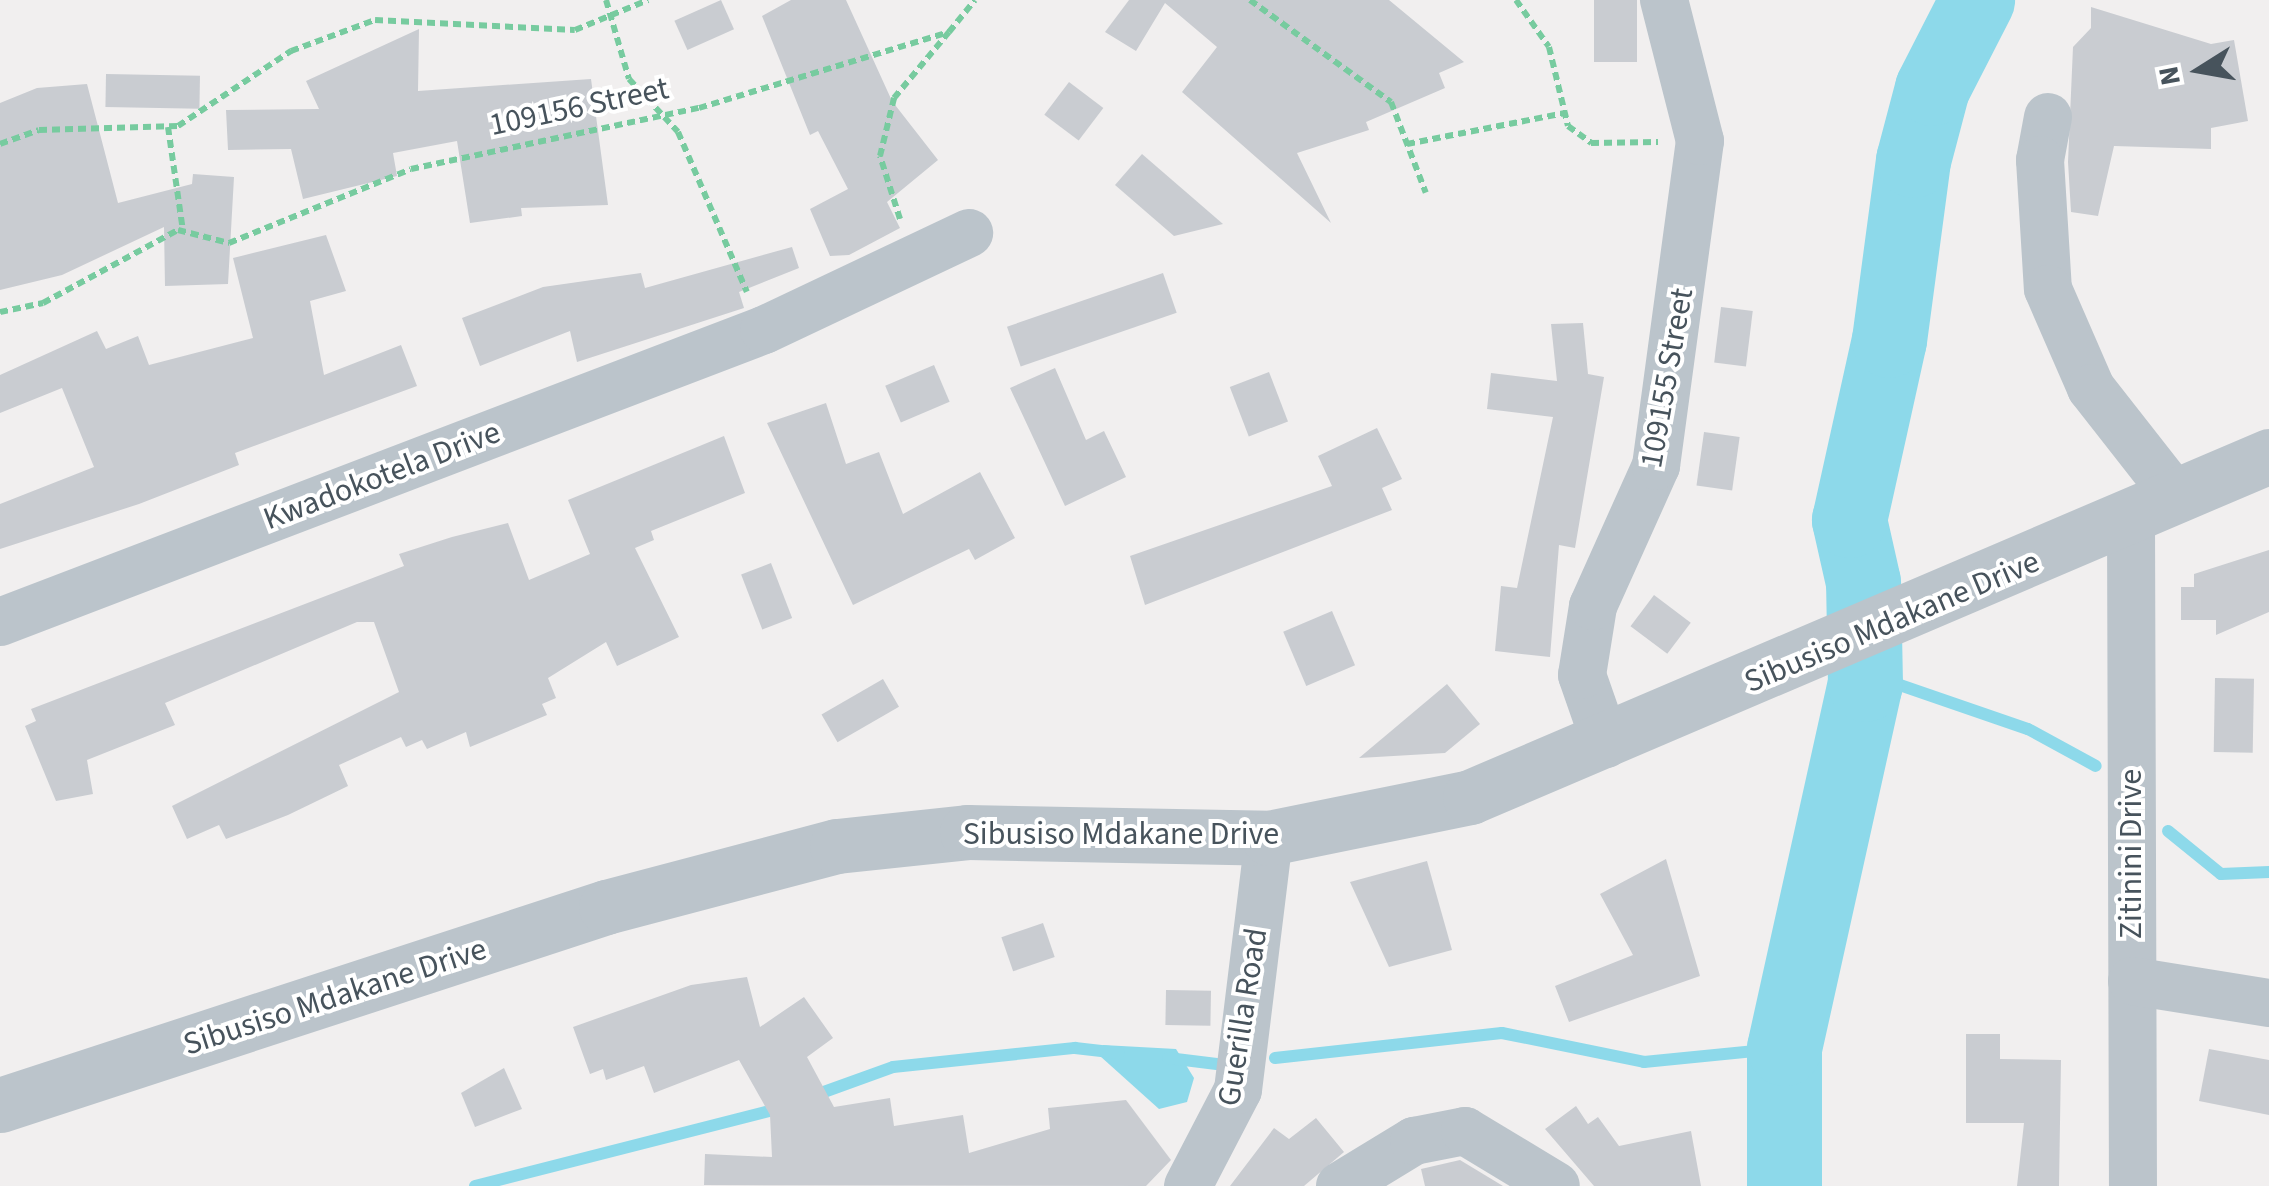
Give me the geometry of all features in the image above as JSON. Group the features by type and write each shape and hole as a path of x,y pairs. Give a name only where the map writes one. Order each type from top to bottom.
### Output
{"street":[{"name":"109155 Street","path":"1606,744 1582,676 1593,606 1656,466 1700,140 1664,0"},
{"path":"2048,117 2040,160 2048,288 2091,388 2154,510"},
{"name":"Kwadokotela Drive","path":"0,622 764,330 914,263 969,232"},
{"name":"Sibusiso Mdakane Drive","path":"0,1105 639,897 837,846 968,832 1269,838 1470,798 1799,662 2154,510 2269,456"},
{"name":"Zitinini Drive","path":"2132,1186 2132,980 2154,510"},
{"name":"Guerilla Road","path":"1188,1186 1238,1090 1269,838"},
{"path":"2132,980 2269,1002"},
{"path":"1340,1186 1414,1142 1465,1131 1556,1186"}],"path":[{"path":"606,0 630,79 678,132 764,330"},
{"path":"0,144 39,130 168,127 291,51 375,20 575,30 648,0"},
{"path":"914,263 880,156 894,98 975,0"},
{"path":"1250,0 1391,102 1426,193"},
{"path":"1516,0 1549,47 1565,113 1591,143 1700,140"},
{"name":"109156 Street","path":"183,231 229,242 410,169 662,114 949,32"},
{"path":"1407,144 1565,113"},
{"path":"0,312 43,302 183,231 168,127"}],"water":[{"path":"1103,1045 1176,1049 1194,1078 1187,1102 1159,1109 1100,1056"}],"building":[{"path":"721,0 734,29 687,50 674,21"},
{"path":"791,0 846,0 892,101 938,160 887,202 900,228 849,255 830,256 810,209 848,189 818,131 810,135 762,16"},
{"path":"1129,0 1389,0 1464,62 1439,73 1445,88 1366,122 1369,130 1297,153 1331,223 1182,92 1217,47 1165,3 1136,51 1105,32"},
{"path":"1594,0 1637,0 1637,62 1594,62"},
{"path":"2091,7 2211,44 2234,40 2248,121 2211,128 2211,149 2114,146 2098,216 2071,212 2068,162 2073,47 2091,28"},
{"path":"419,29 418,91 591,79 608,205 521,208 522,216 470,223 457,141 393,153 397,176 303,199 291,149 228,150 226,110 319,109 306,81"},
{"path":"106,74 200,76 199,109 105,107"},
{"path":"1069,82 1103,108 1079,141 1044,115"},
{"path":"87,84 118,203 192,184 193,174 234,177 228,284 165,286 164,227 62,275 0,290 0,103 37,88"},
{"path":"1142,154 1223,224 1174,236 1115,185"},
{"path":"326,235 346,291 310,301 324,375 401,345 417,386 235,453 239,465 139,504 0,549 0,504 94,467 62,388 0,413 0,375 97,331 106,349 138,336 149,365 253,338 233,258"},
{"path":"792,247 799,268 739,292 744,308 577,362 570,331 480,366 462,318 543,287 641,273 645,288"},
{"path":"1163,273 1177,313 1021,366 1007,327"},
{"path":"1721,307 1753,311 1746,366 1714,363"},
{"path":"1583,323 1588,374 1604,377 1575,548 1559,545 1550,657 1495,651 1501,586 1517,588 1553,417 1487,409 1491,373 1557,381 1551,324"},
{"path":"934,365 950,402 901,423 885,386"},
{"path":"1055,368 1086,440 1104,431 1126,477 1065,506 1010,388"},
{"path":"1269,372 1288,421 1249,437 1230,387"},
{"path":"826,403 846,464 879,452 903,514 980,472 1015,538 975,560 969,549 853,605 767,423"},
{"path":"1377,428 1402,479 1382,488 1392,510 1145,605 1130,556 1332,486 1318,456"},
{"path":"1704,432 1740,437 1732,490 1696,485"},
{"path":"724,436 745,493 651,531 654,540 635,548 679,637 617,666 606,642 548,678 556,698 542,704 547,715 470,747 466,732 427,749 422,740 406,747 401,737 339,765 348,786 288,815 226,839 219,825 187,839 172,806 399,692 374,622 357,622 165,703 175,725 87,760 93,794 56,801 25,726 36,721 31,709 404,566 399,554 452,537 508,523 529,580 590,554 568,500"},
{"path":"2269,550 2269,612 2216,635 2216,620 2181,620 2181,587 2194,587 2194,574"},
{"path":"771,563 792,618 762,630 741,574"},
{"path":"1654,595 1691,623 1667,654 1631,626"},
{"path":"1332,611 1355,665 1306,686 1283,632"},
{"path":"2215,678 2254,679 2253,753 2214,752"},
{"path":"883,679 899,707 838,742 822,714"},
{"path":"1447,684 1480,724 1445,753 1359,758"},
{"path":"1666,859 1700,976 1569,1022 1555,986 1633,955 1600,894"},
{"path":"1427,861 1452,950 1389,967 1350,882"},
{"path":"1043,923 1055,957 1013,971 1001,937"},
{"path":"747,977 760,1027 804,997 833,1038 807,1057 834,1107 890,1098 894,1126 963,1115 969,1153 1050,1129 1048,1108 1126,1100 1171,1160 1146,1186 704,1185 705,1154 772,1157 770,1115 739,1060 654,1093 644,1066 606,1080 603,1069 590,1074 573,1027 691,985"},
{"path":"1166,990 1211,991 1210,1026 1165,1025"},
{"path":"1966,1034 2000,1034 2000,1059 2061,1060 2059,1186 2017,1186 2024,1123 1966,1123"},
{"path":"2209,1049 2269,1060 2269,1115 2199,1101"},
{"path":"504,1068 522,1109 475,1127 461,1093"},
{"path":"1576,1106 1588,1124 1598,1117 1619,1146 1691,1131 1701,1186 1594,1186 1545,1129"},
{"path":"1316,1118 1344,1152 1304,1186 1230,1186 1274,1128 1289,1139"},
{"path":"1460,1160 1503,1186 1425,1186 1421,1169"}],"waterway":[{"path":"1784,1186 1784,1048 1865,684 1863,582 1849,520 1889,340 1913,160 1932,88 1977,0"},
{"path":"1865,673 2028,729 2096,766"},
{"path":"2168,831 2221,874 2269,872"},
{"path":"1275,1058 1502,1033 1644,1062 1784,1048"},
{"path":"810,1097 893,1067 1075,1048 1119,1053"},
{"path":"1168,1058 1217,1064"},
{"path":"475,1186 782,1108"}]}
